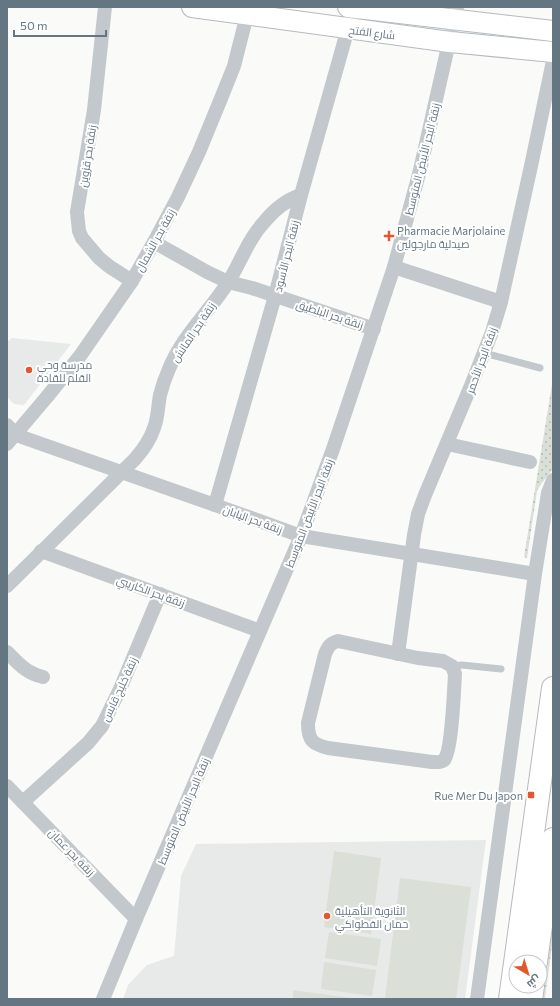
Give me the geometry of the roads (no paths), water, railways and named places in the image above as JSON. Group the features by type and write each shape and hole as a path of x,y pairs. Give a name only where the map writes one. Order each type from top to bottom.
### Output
{"main road":[{"path":"510,999 553,688"},
{"path":"537,954 553,839"}],"street":[{"name":"زنقة بحر قزوين","path":"105,7 94,110 77,212 78,226 82,238 99,258 132,282"},
{"name":"شارع الفتح","path":"192,7 248,10 348,29 450,42 553,52"},
{"path":"352,7 456,14 553,31"},
{"name":"زنقة البحر الأسود","path":"215,505 276,296 348,29 352,7"},
{"name":"زنقة بحر الشمال","path":"10,434 80,356 132,282 193,165 234,66 248,10"},
{"name":"زنقة البحر الأبيض المتوسط","path":"103,999 301,536 333,449 394,267 420,170 456,14"},
{"name":"زنقة البحر الأحمر","path":"398,654 418,514 484,353 501,302 532,166 553,61"},
{"name":"زنقة بحر المانش","path":"7,586 144,449 155,428 160,396 169,368 203,315 228,282 263,222 280,206 292,198 302,195"},
{"name":"زنقة بحر البلطيق","path":"154,242 228,282 276,296 374,329"},
{"path":"394,267 501,302"},
{"name":"زنقة بحر اليابان","path":"10,434 301,536 535,574"},
{"path":"447,444 530,462"},
{"path":"477,999 535,574 548,493 553,480"},
{"name":"زنقة بحر الكاريبي","path":"42,551 260,631"},
{"name":"زنقة خليج قابس","path":"23,802 88,743 102,726 120,689 160,594"},
{"path":"338,641 443,662 452,666 455,674 451,728 447,754 440,762 328,748 314,743 311,739 308,731 308,723 325,654 333,642 338,641"},
{"path":"7,652 25,670 31,674 43,677"},
{"name":"زنقة بحر عمان","path":"7,786 136,919"}],"lane":[{"path":"484,353 540,368"},
{"path":"452,666 462,665 502,670"}],"place":[{"name":"Pharmacie Marjolaine صيدلية مارجولين","path":"389,236"},
{"name":"مدرسة وحي القلم للقادة","path":"29,370"},
{"name":"Rue Mer Du Japon","path":"531,795"},
{"name":"الثانوية التأهيلية حمان الفطواكي","path":"327,916"}]}
